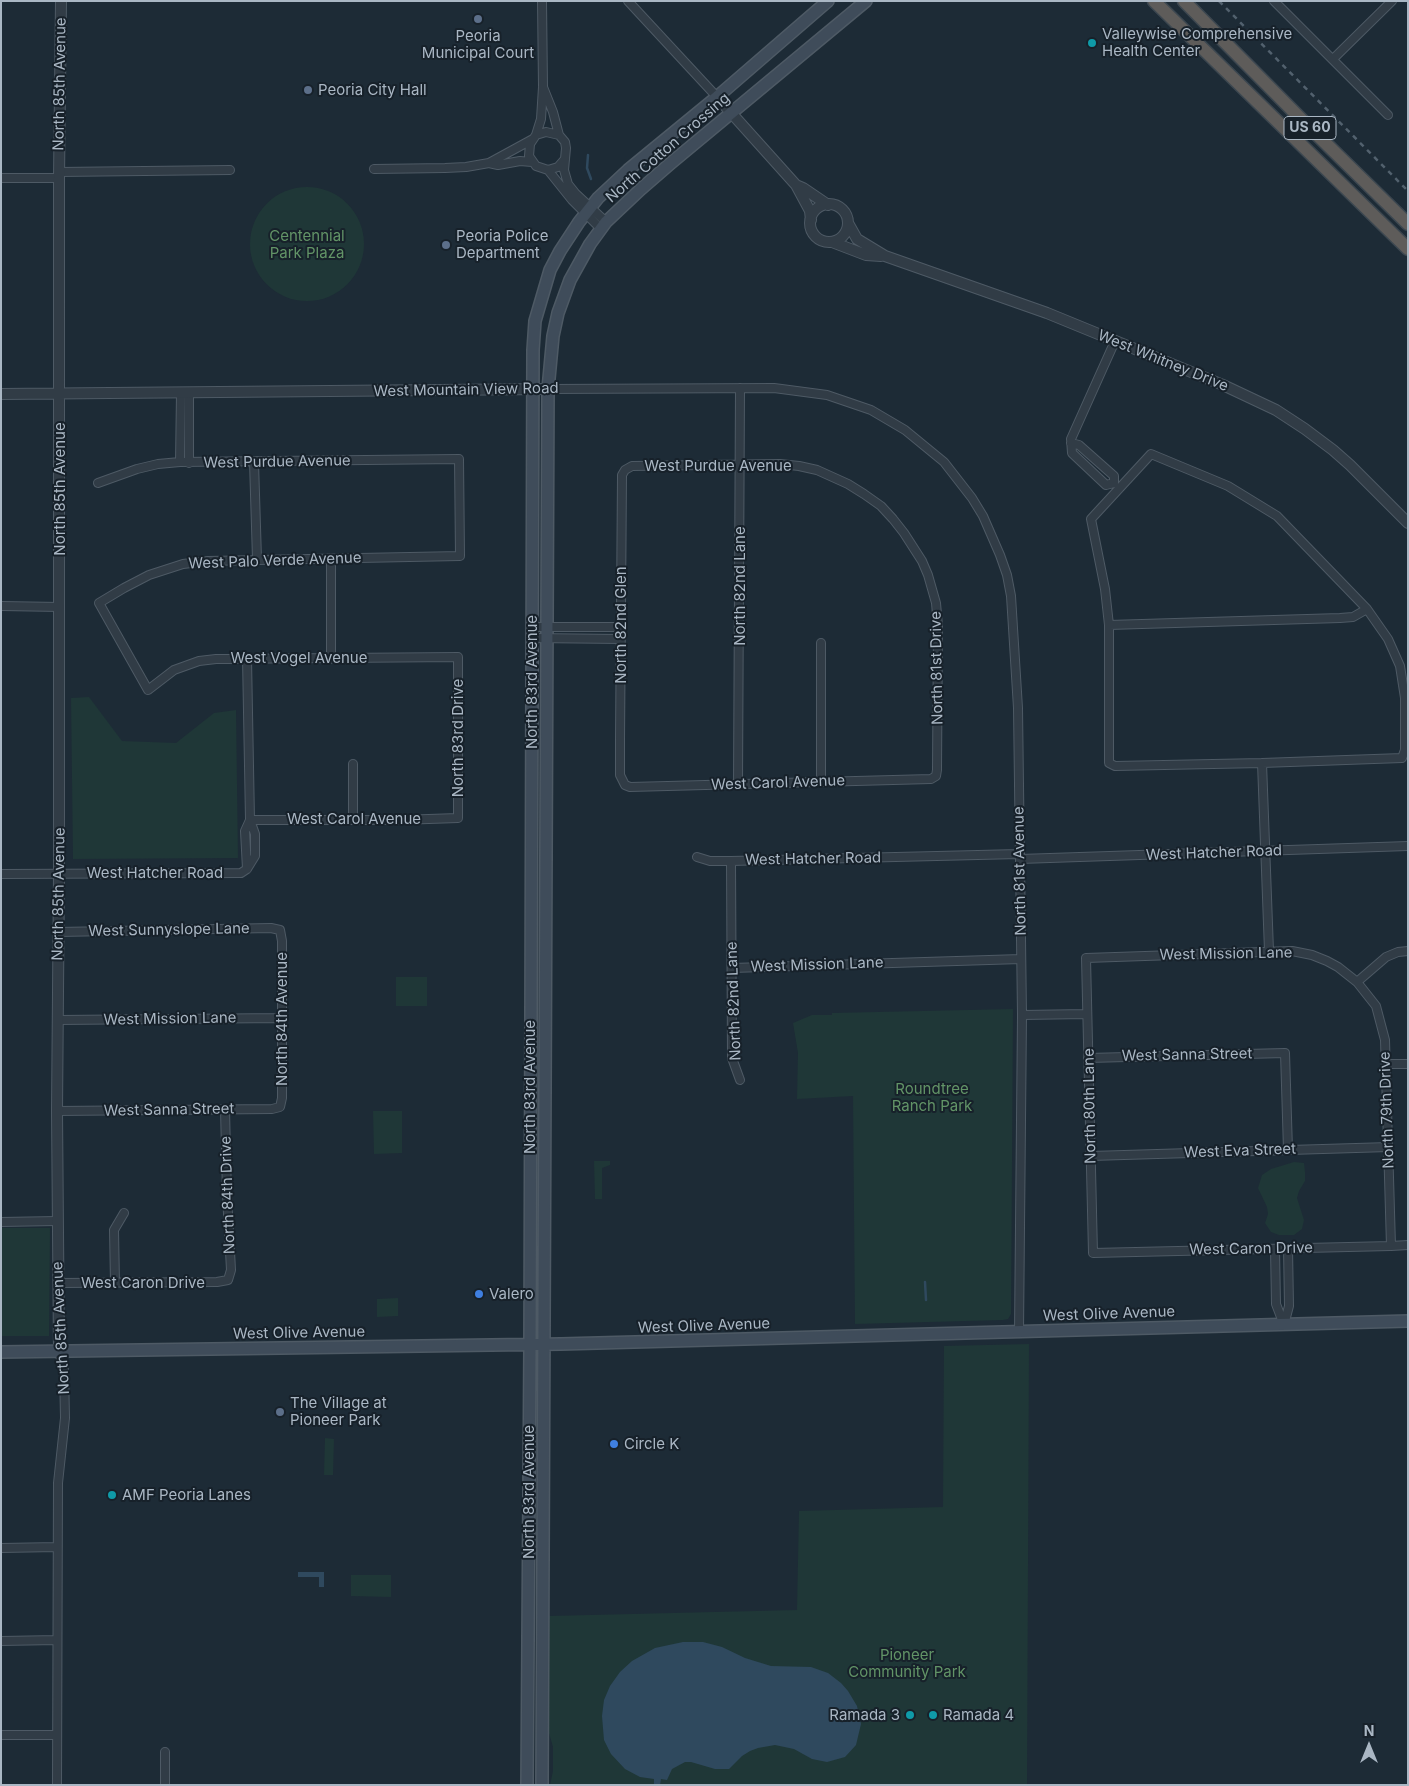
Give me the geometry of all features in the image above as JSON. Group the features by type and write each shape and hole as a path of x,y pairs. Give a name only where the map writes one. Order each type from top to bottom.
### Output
{"highway":[{"name":"US 60","path":"1154,1 1408,249"},
{"name":"US 60","path":"1184,1 1408,224"}],"main road":[{"name":"North Cotton Crossing","path":"533,390 533,335 540,300 550,270 560,251 588,210 628,170 717,97 828,1"},
{"name":"North Cotton Crossing","path":"548,389 553,336 564,294 580,262 604,226 641,189 866,1"},
{"path":"540,300 564,294"},
{"name":"North 83rd Avenue","path":"542,1785 548,389"},
{"name":"North 83rd Avenue","path":"527,1785 533,390"},
{"path":"531,1135 545,1135"},
{"name":"West Olive Avenue","path":"1,1352 545,1345 1408,1321"},
{"path":"528,1600 544,1600"}],"street":[{"name":"North 85th Avenue","path":"56,1785 58,1483 65,1418 64,1370 59,1352 57,1111 61,1"},
{"path":"532,162 528,150 541,119 543,87 542,1"},
{"path":"628,1 717,97"},
{"path":"1274,1 1388,115"},
{"path":"1333,59 1392,1"},
{"path":"543,87 553,112 558,135"},
{"name":"West Whitney Drive","path":"717,97 796,185 808,207 811,228 820,240 832,242 866,255 885,256"},
{"path":"374,169 466,167 489,162 546,132 558,135 565,142 565,176 568,184 588,210 604,226"},
{"path":"489,162 498,164 520,161 532,162 542,169 548,170 558,167 564,159"},
{"path":"1,178 230,170"},
{"path":"548,170 569,197 588,210"},
{"name":"West Whitney Drive","path":"796,185 828,205 840,208 845,213 848,223 857,238 885,256 1047,313 1243,394 1276,410 1334,450 1408,524"},
{"path":"811,220 819,208 828,205"},
{"path":"832,242 842,238 848,228 848,223"},
{"path":"1115,341 1073,432 1071,443 1072,453 1087,468 1106,484 1117,486"},
{"name":"North 82nd Lane","path":"738,785 740,388"},
{"name":"West Mountain View Road","path":"1,394 774,388 827,395 871,410 889,419 918,440"},
{"path":"180,462 185,393"},
{"path":"185,393 189,463"},
{"name":"North 81st Avenue","path":"918,440 944,462 984,516 1007,575 1013,617 1018,708 1022,1015 1019,1332"},
{"path":"1071,443 1079,445 1114,476 1117,486"},
{"path":"1151,454 1228,486 1277,516 1367,609 1388,640 1400,666 1405,698 1405,750 1402,758 1115,766 1109,763 1109,624 1105,589 1091,519 1117,486 1151,454"},
{"name":"West Purdue Avenue","path":"98,483 137,469 158,464 180,462 459,459 460,556"},
{"path":"254,462 256,560"},
{"name":"West Purdue Avenue","path":"625,470 632,466 780,464 817,470 838,479 864,494"},
{"name":"North 82nd Glen","path":"623,781 620,775 620,739 622,475 625,470"},
{"name":"North 81st Drive","path":"864,494 881,506 904,533 922,561 936,603 938,626 936,776"},
{"name":"West Palo Verde Avenue","path":"148,690 99,603 150,575 183,564 208,560 460,556"},
{"path":"331,558 331,659"},
{"path":"1,606 60,607"},
{"path":"1109,624 1340,618 1353,617 1367,609"},
{"path":"548,633 621,627"},
{"path":"532,632 621,639"},
{"path":"821,643 821,782"},
{"name":"West Vogel Avenue","path":"148,690 174,670 188,664 216,659 458,657"},
{"name":"North 83rd Drive","path":"458,657 458,818"},
{"path":"247,658 250,820"},
{"path":"1262,762 1269,951"},
{"path":"353,820 354,764"},
{"name":"West Carol Avenue","path":"623,781 625,785 630,787 932,779 936,776"},
{"name":"West Carol Avenue","path":"250,820 458,818"},
{"name":"West Hatcher Road","path":"1,874 59,872 241,872 247,869 255,856 255,834 250,820"},
{"name":"West Hatcher Road","path":"697,857 710,861 731,861 1019,857 1408,846"},
{"name":"North 82nd Lane","path":"731,861 732,1058 740,1080"},
{"name":"West Sunnyslope Lane","path":"58,932 271,928 280,930"},
{"name":"North 84th Avenue","path":"280,930 282,941 282,1098 280,1107"},
{"name":"West Mission Lane","path":"1086,958 1292,951 1312,955 1338,967 1357,982"},
{"path":"1357,982 1386,957 1398,952 1408,951"},
{"name":"West Mission Lane","path":"732,968 1021,958"},
{"name":"North 80th Lane","path":"1086,958 1094,1253"},
{"name":"North 79th Drive","path":"1357,982 1376,1006 1385,1040 1391,1246"},
{"path":"1022,1015 1087,1014"},
{"name":"West Mission Lane","path":"58,1020 282,1018"},
{"name":"West Sanna Street","path":"1088,1058 1285,1053 1288,1150"},
{"path":"1386,1064 1408,1064"},
{"name":"West Sanna Street","path":"57,1111 280,1107"},
{"name":"North 84th Drive","path":"225,1109 231,1270 228,1280"},
{"name":"West Eva Street","path":"1091,1156 1389,1147"},
{"path":"115,1283 114,1230 124,1213"},
{"path":"1,1222 58,1221"},
{"name":"West Caron Drive","path":"1094,1253 1408,1245"},
{"path":"1284,1324 1289,1306 1288,1248"},
{"path":"1275,1249 1276,1304 1284,1324"},
{"name":"West Caron Drive","path":"58,1284 217,1282 228,1280"},
{"path":"1,1548 57,1547"},
{"path":"1,1641 57,1640"},
{"path":"1,1735 56,1734"},
{"path":"165,1752 165,1785"}],"green space":[{"name":"Centennial Park Plaza","path":"307,187 329,191 348,203 360,222 364,244 360,266 348,285 329,297 307,301 285,297 266,285 254,266 250,244 254,222 266,203 285,191"},
{"path":"89,697 122,741 176,743 214,713 236,710 238,858 73,859 71,698"},
{"path":"396,977 427,977 427,1006 396,1006"},
{"name":"Roundtree Ranch Park","path":"1013,1009 1011,1314 1008,1319 1003,1320 855,1324 853,1096 797,1099 798,1053 793,1023 812,1015 832,1015 832,1013"},
{"path":"373,1111 402,1111 402,1153 374,1154"},
{"path":"594,1161 610,1161 610,1165 602,1168 602,1199 595,1199"},
{"path":"1294,1162 1304,1163 1305,1181 1297,1198 1304,1220 1302,1229 1294,1235 1279,1235 1271,1232 1265,1223 1268,1214 1267,1207 1258,1188 1262,1175 1271,1169"},
{"path":"1,1228 50,1228 49,1336 1,1336"},
{"path":"398,1298 398,1316 377,1317 377,1299"},
{"name":"Pioneer Community Park","path":"1029,1344 1027,1785 550,1785 553,1771 553,1747 549,1733 549,1616 797,1610 799,1511 943,1507 944,1346"},
{"path":"325,1438 334,1439 333,1475 324,1475"},
{"path":"351,1575 391,1575 391,1597 351,1596"}],"water":[{"path":"298,1572 324,1572 324,1587 319,1587 319,1577 298,1577"},
{"path":"683,1642 703,1642 722,1647 745,1658 771,1666 811,1667 828,1673 841,1683 857,1706 861,1724 856,1745 845,1757 827,1762 812,1759 794,1749 775,1745 750,1751 729,1769 715,1769 685,1762 672,1769 667,1780 661,1779 660,1785 654,1785 654,1779 640,1777 625,1769 611,1754 604,1740 602,1716 604,1700 610,1686 620,1672 632,1661 655,1648"}],"waterway":[{"path":"588,155 587,168 591,179"},
{"path":"925,1282 926,1300"}],"railway":[{"path":"1219,1 1408,191"}],"place":[{"name":"Peoria Municipal Court","path":"478,19"},
{"name":"Valleywise Comprehensive Health Center","path":"1092,43"},
{"name":"Peoria City Hall","path":"308,90"},
{"name":"Peoria Police Department","path":"446,245"},
{"name":"Valero","path":"479,1294"},
{"name":"The Village at Pioneer Park","path":"280,1412"},
{"name":"Circle K","path":"614,1444"},
{"name":"AMF Peoria Lanes","path":"112,1495"},
{"name":"Ramada 3","path":"910,1715"},
{"name":"Ramada 4","path":"933,1715"}]}
